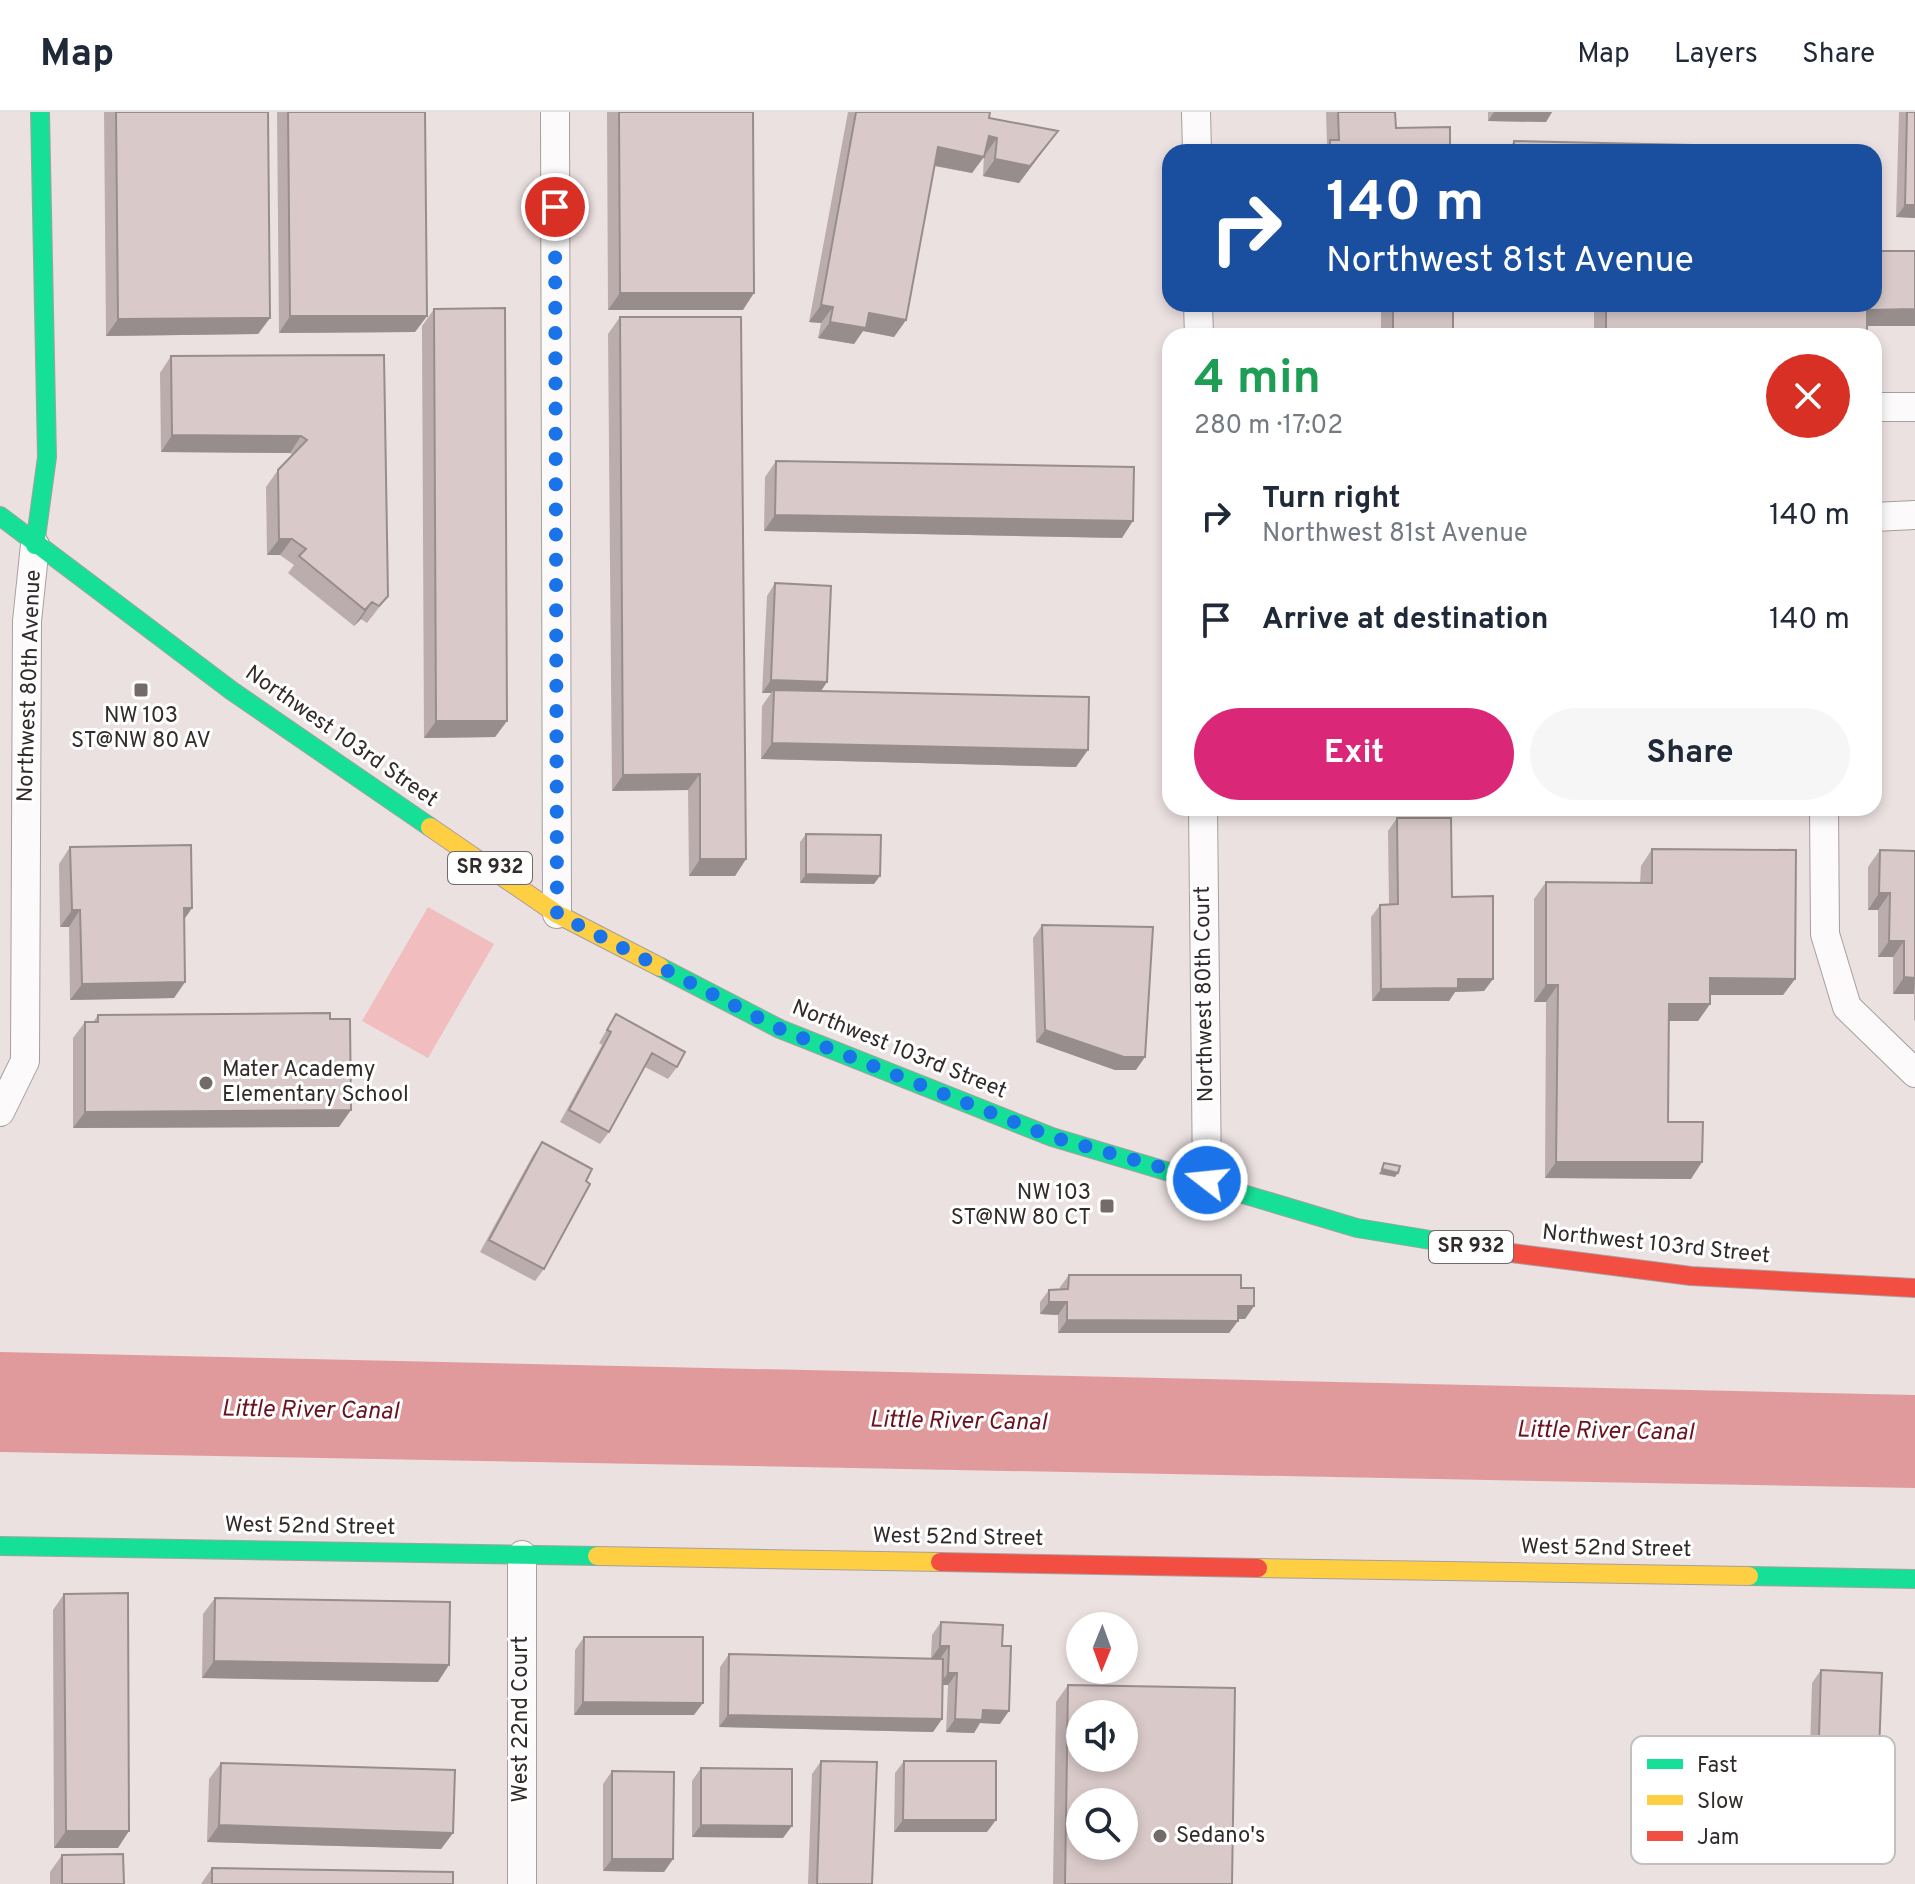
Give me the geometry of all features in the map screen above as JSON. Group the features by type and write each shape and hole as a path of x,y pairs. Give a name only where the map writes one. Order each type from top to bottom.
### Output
{"street":[{"name":"Northwest 80th Avenue","path":"0,1112 25,1061 27,621 47,457 40,112"},
{"path":"555,112 557,914"},
{"path":"1196,112 1197,144"},
{"path":"1882,407 1915,407"},
{"path":"1882,517 1915,515"},
{"name":"Northwest 103rd Street","path":"0,516 232,691 557,914 780,1029 1052,1137 1207,1180 1357,1228 1557,1261 1703,1277 1915,1288"},
{"name":"Northwest 80th Court","path":"1203,816 1207,1180"},
{"path":"1824,816 1825,934 1847,1007 1915,1073"},
{"name":"West 52nd Street","path":"0,1546 1915,1579"},
{"name":"West 22nd Court","path":"522,1555 522,1884"}],"shaded area":[{"path":"428,907 494,944 428,1058 362,1021"}],"water":[{"name":"Little River Canal","path":"0,1352 1915,1395 1915,1488 0,1452"}],"building":[{"path":"116,112 268,112 270,318 118,319"},
{"path":"288,112 425,112 427,316 290,316"},
{"path":"619,112 753,112 754,293 620,293"},
{"path":"856,112 990,112 989,118 1058,131 1030,166 995,159 997,138 989,136 984,157 938,147 906,320 869,313 866,328 830,322 833,307 821,305"},
{"path":"1338,112 1395,112 1396,128 1450,127 1450,144 1330,144 1330,140 1339,140"},
{"path":"1907,112 1915,112 1915,205 1905,205"},
{"path":"1514,141 1648,144 1514,144"},
{"path":"1882,251 1915,251 1915,309 1882,310"},
{"path":"505,308 507,721 436,721 434,309"},
{"path":"1393,312 1453,312 1453,328 1393,328"},
{"path":"1606,312 1867,312 1867,328 1606,328"},
{"path":"620,317 741,317 746,859 700,859 700,774 623,775"},
{"path":"384,355 388,596 379,606 372,602 365,610 299,556 306,549 292,539 279,539 278,470 307,440 301,436 172,435 171,356"},
{"path":"776,461 1134,467 1133,521 775,515"},
{"path":"775,583 831,586 827,682 771,680"},
{"path":"774,690 1089,697 1088,750 772,743"},
{"path":"1397,818 1451,818 1452,897 1493,896 1493,979 1458,979 1458,988 1381,989 1380,905 1398,904"},
{"path":"806,834 881,835 880,876 806,874"},
{"path":"191,845 192,908 184,908 185,982 82,984 80,910 72,910 70,847"},
{"path":"1652,849 1796,850 1795,979 1710,978 1710,1004 1669,1004 1668,1122 1703,1122 1702,1162 1556,1162 1558,985 1546,985 1546,882 1652,883"},
{"path":"1880,850 1915,851 1915,978 1904,977 1904,941 1889,941 1890,893 1879,893"},
{"path":"1042,925 1153,927 1145,1057 1124,1057 1045,1030"},
{"name":"Mater Academy Elementary School","path":"330,1013 330,1019 350,1019 351,1110 85,1112 85,1022 98,1022 98,1015"},
{"path":"616,1014 685,1052 677,1067 652,1053 609,1132 569,1110 611,1032 607,1030"},
{"path":"542,1142 592,1169 586,1181 590,1184 544,1269 489,1240"},
{"path":"1384,1163 1400,1166 1398,1173 1382,1169"},
{"path":"1069,1275 1241,1275 1241,1288 1254,1288 1254,1306 1238,1306 1238,1321 1067,1320 1067,1302 1049,1302 1049,1290 1068,1289"},
{"path":"128,1593 129,1831 66,1831 64,1594"},
{"path":"215,1598 450,1602 449,1665 214,1661"},
{"path":"941,1622 1003,1625 1002,1646 1011,1646 1009,1711 983,1710 982,1720 955,1719 957,1673 948,1673 949,1646 940,1646"},
{"path":"584,1637 703,1637 703,1703 583,1702"},
{"path":"729,1654 943,1659 942,1719 728,1715"},
{"path":"1821,1670 1882,1673 1880,1736 1819,1736"},
{"path":"1068,1685 1235,1688 1232,1884 1065,1884 1066,1818 1066,1860 1138,1860 1138,1788 1066,1788 1067,1772 1138,1772 1138,1700 1068,1700"},
{"path":"821,1761 877,1762 872,1884 817,1884"},
{"path":"904,1761 996,1761 996,1820 903,1820"},
{"path":"221,1763 455,1770 453,1833 219,1825"},
{"path":"701,1768 792,1769 792,1826 701,1825"},
{"path":"612,1771 674,1772 673,1859 612,1859"},
{"path":"123,1854 124,1884 62,1884 62,1855"},
{"path":"212,1868 453,1872 453,1884 212,1884"}],"traffic: fast":[{"path":"35,545 47,457 40,112"},
{"path":"0,516 232,691 430,827"},
{"path":"660,967 780,1029 1052,1137 1357,1228 1504,1252"},
{"path":"0,1546 597,1556"},
{"path":"1749,1576 1915,1579"}],"traffic: slow":[{"path":"430,827 557,914 660,967"},
{"path":"597,1556 940,1562"},
{"path":"1258,1568 1749,1576"}],"traffic: jam":[{"path":"1504,1252 1691,1276 1915,1288"},
{"path":"940,1562 1258,1568"}],"place":[{"name":"NW 103 ST@NW 80 AV","path":"141,690"},
{"name":"Mater Academy Elementary School","path":"206,1083"},
{"name":"NW 103 ST@NW 80 CT","path":"1107,1206"},
{"name":"Sedano's","path":"1160,1836"}],"route":[{"path":"555,207 557,914 780,1029 1052,1137 1207,1180"}]}
